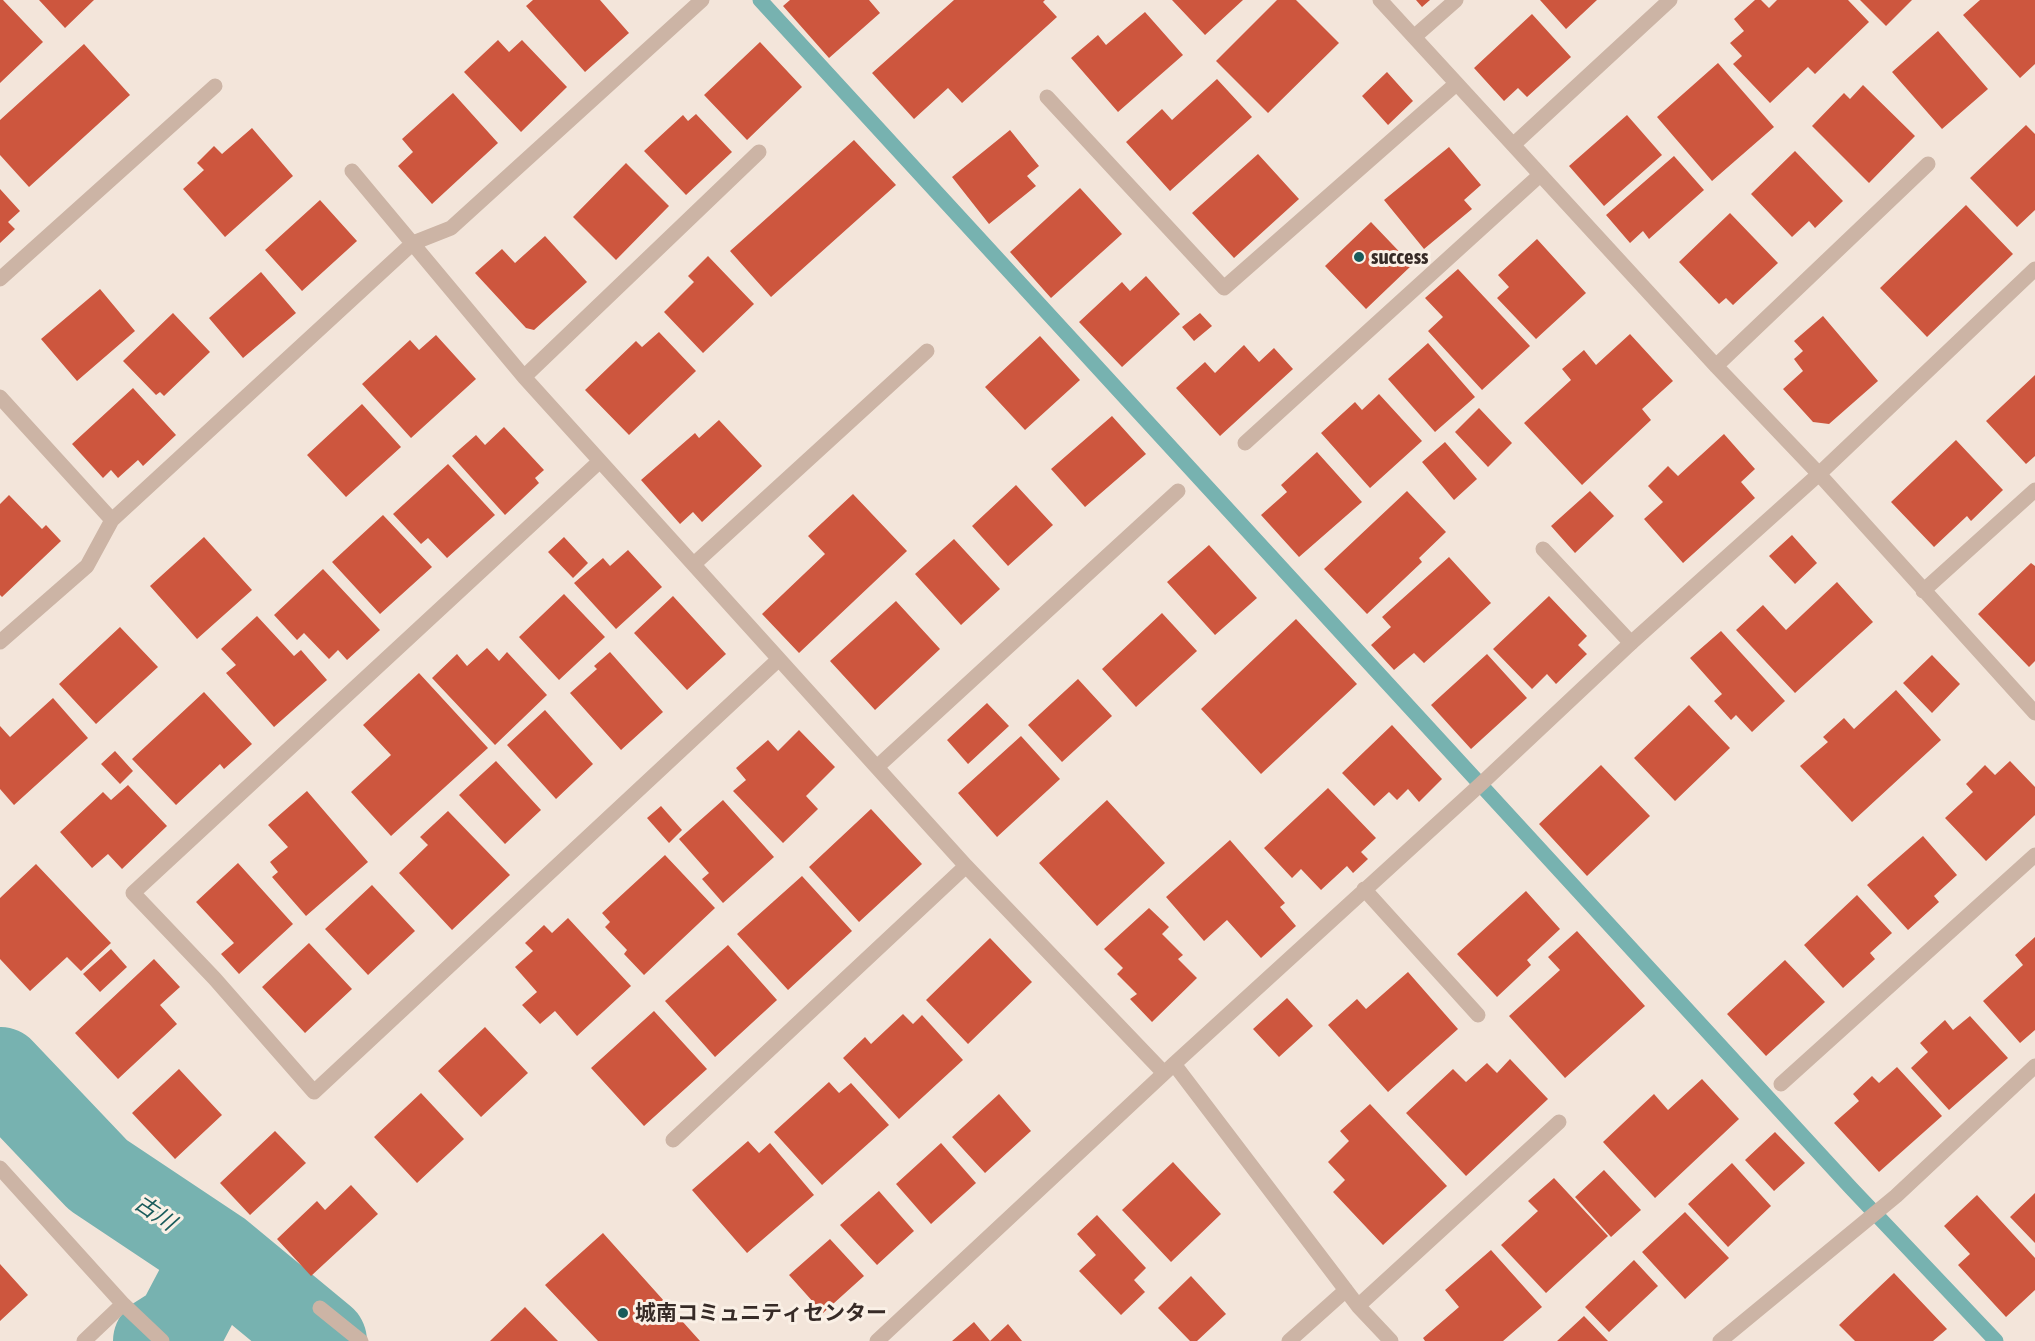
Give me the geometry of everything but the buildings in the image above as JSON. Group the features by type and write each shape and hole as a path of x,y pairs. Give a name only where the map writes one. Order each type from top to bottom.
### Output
{"street":[{"path":"0,642 87,566 112,520 413,243 451,228 702,0"},
{"path":"1380,0 1716,366 1819,474 2035,713"},
{"path":"1414,38 1456,0"},
{"path":"1514,145 1670,0"},
{"path":"1047,98 1224,288 1456,84"},
{"path":"0,279 215,86"},
{"path":"524,377 759,152"},
{"path":"1716,366 1928,164"},
{"path":"352,171 524,377 966,866 1169,1068 1359,1306 1391,1341"},
{"path":"1245,443 1540,175"},
{"path":"877,1341 1169,1068 1482,783 1631,643 1819,474 2035,269"},
{"path":"694,564 927,351"},
{"path":"0,397 112,520"},
{"path":"600,461 133,893 215,979 314,1092 779,659"},
{"path":"877,767 1178,490"},
{"path":"1923,591 2035,490"},
{"path":"1543,549 1631,643"},
{"path":"1782,1084 2035,855"},
{"path":"673,1140 966,866"},
{"path":"1364,889 1479,1015"},
{"path":"1720,1341 1896,1196 2035,1066"},
{"path":"1359,1306 1559,1122"},
{"path":"0,1168 123,1304 162,1341"},
{"path":"1289,1341 1346,1290"},
{"path":"84,1341 123,1304"},
{"path":"320,1308 362,1341"}],"waterway":[{"path":"760,0 1851,1188 1996,1341"},
{"name":"古川","path":"0,1072 98,1175 218,1255 322,1341"},
{"path":"158,1341 180,1327 218,1255"}],"place":[{"name":"success","path":"1359,257"},
{"name":"城南コミュニティセンター","path":"623,1313"}]}
